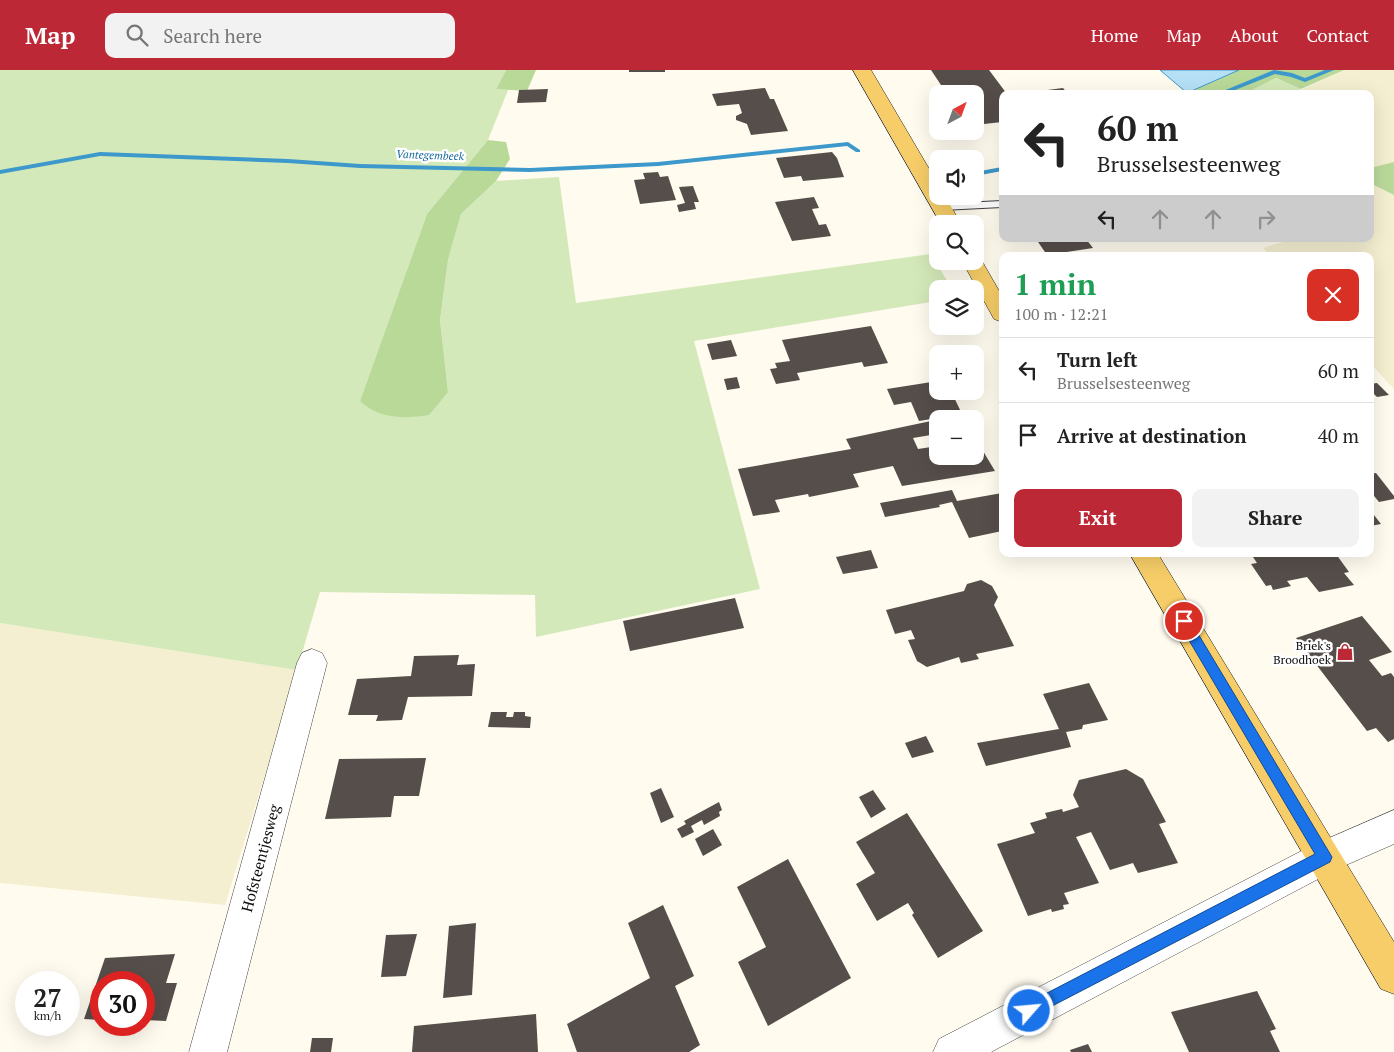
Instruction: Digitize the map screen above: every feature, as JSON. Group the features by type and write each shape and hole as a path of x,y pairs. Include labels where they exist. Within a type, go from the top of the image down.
{"main road":[{"path":"862,70 946,215"},
{"path":"977,270 999,309"},
{"path":"1146,557 1394,976"}],"street":[{"name":"Hofsteentjesweg","path":"208,1052 312,663"},
{"path":"952,1052 1325,857 1394,827"}],"lane":[{"path":"942,207 999,204"}],"shaded area":[{"path":"1344,70 1394,70 1394,162 1374,167 1374,90 1301,90"},
{"path":"1374,185 1394,195 1394,389 1374,367 1374,252 1266,252 1263,248 1283,242 1374,242"},
{"path":"0,623 297,670 225,905 0,883"}],"green space":[{"path":"0,70 506,70 496,89 508,90 488,140 427,214 360,401 448,392 440,320 448,260 461,214 496,181 559,177 576,303 929,254 929,270 941,270 947,280 929,280 929,302 694,341 760,589 536,637 535,595 320,592 297,670 0,623"},
{"path":"506,70 536,70 527,91 496,89"},
{"path":"1239,70 1344,70 1301,89 1276,78 1252,90 1194,90"},
{"path":"1276,78 1301,89 1299,90 1252,90"},
{"path":"488,140 506,142 510,159 496,181 461,214 448,260 440,320 448,392 429,415 401,417 375,411 360,401 427,214"},
{"path":"1394,162 1394,195 1374,185 1374,167"}],"water":[{"path":"1160,70 1239,70 1194,90 1183,90"}],"building":[{"path":"629,70 665,70 665,72 629,72"},
{"path":"931,70 989,70 1004,90 999,90 999,122 984,124 984,85 941,85"},
{"path":"765,88 770,99 774,99 788,131 751,135 747,124 736,120 736,116 742,113 739,104 717,106 712,94"},
{"path":"1063,88 1065,90 1048,90"},
{"path":"548,89 546,102 517,103 519,90"},
{"path":"832,152 837,158 844,177 803,181 801,176 784,178 776,158"},
{"path":"658,172 660,177 668,176 676,200 640,204 634,180 645,179 643,173"},
{"path":"693,186 699,202 694,202 696,209 679,212 677,205 685,203 679,187"},
{"path":"814,197 819,208 812,209 819,225 826,224 831,236 792,241 775,202"},
{"path":"1038,242 1088,242 1093,248 1067,252 1045,252"},
{"path":"871,326 888,363 864,367 862,362 797,373 800,380 776,384 770,369 777,368 775,363 790,361 782,340"},
{"path":"731,340 737,356 712,360 707,344"},
{"path":"737,377 740,388 727,390 724,379"},
{"path":"929,382 929,400 955,400 960,410 929,410 929,419 919,421 911,402 894,405 887,389"},
{"path":"1374,383 1377,383 1389,395 1377,397 1374,394"},
{"path":"929,421 929,435 913,438 918,449 929,447 929,465 984,465 984,453 995,471 902,486 893,466 853,474 859,487 809,497 808,494 775,500 780,512 753,516 738,469 851,449 846,439"},
{"path":"1374,473 1376,473 1394,496 1394,499 1379,502 1374,496"},
{"path":"952,490 957,501 999,494 999,532 969,538 952,502 939,505 940,507 885,517 880,503"},
{"path":"1374,515 1381,524 1374,525"},
{"path":"871,550 878,568 843,574 836,557"},
{"path":"1253,557 1338,557 1349,572 1344,573 1354,585 1319,592 1307,577 1287,581 1291,586 1273,590 1271,585 1266,586 1251,564 1257,563"},
{"path":"981,580 992,586 998,597 994,605 1014,646 976,654 979,659 961,663 959,657 927,667 917,661 908,640 915,639 911,630 895,634 886,610 964,591 967,584"},
{"path":"735,598 744,628 630,651 623,621"},
{"path":"1362,616 1392,652 1369,660 1382,676 1391,673 1394,677 1394,739 1388,742 1376,728 1367,731 1296,638"},
{"path":"459,655 457,665 475,664 472,696 408,697 402,720 376,721 378,715 348,715 357,679 411,676 414,656"},
{"path":"1089,683 1108,720 1083,725 1082,729 1066,732 1071,747 986,766 977,743 1059,729 1043,694"},
{"path":"491,712 507,712 506,717 513,717 514,712 525,712 525,716 531,717 530,728 488,727"},
{"path":"926,736 934,752 912,758 905,743"},
{"path":"426,758 419,796 394,796 391,817 325,819 339,759"},
{"path":"1126,769 1143,779 1166,822 1159,824 1178,863 1138,873 1133,863 1110,870 1091,832 1076,837 1099,883 1064,893 1069,904 1063,905 1064,909 1052,912 1051,909 1028,916 997,844 1035,833 1030,823 1047,818 1045,813 1062,809 1063,812 1079,807 1073,795 1079,780"},
{"path":"661,788 674,817 661,823 650,793"},
{"path":"873,790 886,809 871,818 859,797"},
{"path":"719,802 722,810 719,812 720,816 704,825 702,820 691,826 694,832 682,838 677,829 686,824 684,821"},
{"path":"907,813 983,931 938,958 912,915 914,913 908,903 877,921 856,884 875,873 856,842"},
{"path":"713,829 722,845 703,856 695,839"},
{"path":"788,859 851,978 768,1026 738,962 766,947 737,887"},
{"path":"663,905 694,976 675,986 700,1045 689,1052 577,1052 567,1024 650,978 628,923"},
{"path":"476,923 472,995 443,998 449,926"},
{"path":"417,934 406,976 381,977 386,935"},
{"path":"175,954 166,983 177,983 166,1021 155,1020 155,971 101,971 105,958"},
{"path":"1257,991 1276,1029 1270,1031 1280,1052 1189,1052 1171,1012"},
{"path":"90,1002 90,1019 84,1019"},
{"path":"536,1014 538,1052 412,1052 414,1026"},
{"path":"312,1038 333,1038 331,1052 310,1052"},
{"path":"1088,1044 1092,1052 1071,1052 1070,1050"}],"waterway":[{"name":"Vantegembeek","path":"1229,90 1274,72 1292,75 1305,80 1331,70"},
{"name":"Vantegembeek","path":"0,172 100,154 288,161 360,166 530,170 658,164 848,144 858,151"},
{"name":"Vantegembeek","path":"984,172 999,170"}],"place":[{"name":"Briek's Broodhoek","path":"1345,652"}],"route":[{"path":"1029,1011 1325,857 1184,621"}]}
